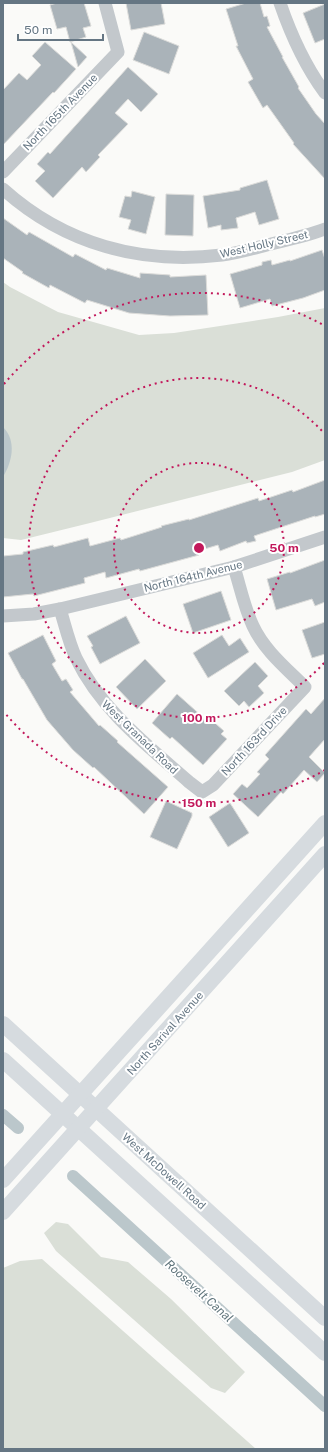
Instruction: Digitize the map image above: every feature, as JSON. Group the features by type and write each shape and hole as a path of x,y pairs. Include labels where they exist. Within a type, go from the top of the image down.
{"main road":[{"name":"North Sarival Avenue","path":"3,1180 325,823"},
{"name":"North Sarival Avenue","path":"3,1212 325,854"},
{"name":"West McDowell Road","path":"3,1024 325,1318"},
{"path":"3,1060 325,1353"}],"street":[{"name":"North 165th Avenue","path":"3,172 118,52 105,3"},
{"path":"280,3 287,23 304,60 315,80 325,93"},
{"name":"West Holly Street","path":"3,189 37,216 70,234 97,244 148,255 188,257 223,255 308,235 325,229"},
{"name":"North 164th Avenue","path":"3,616 34,614 60,609 234,567 325,537"},
{"name":"North 163rd Drive","path":"202,792 213,785 305,686 273,656 261,641 248,614 234,567"},
{"name":"West Granada Road","path":"60,609 75,657 94,690 117,717 202,792"}],"shaded area":[{"path":"3,282 58,312 139,335 174,333 278,317 325,308 325,460 292,472 21,540 3,538"},
{"path":"3,427 10,439 12,452 9,465 3,477"},
{"path":"56,1222 68,1224 101,1257 128,1262 171,1299 245,1372 225,1393 211,1388 56,1251 44,1233"},
{"path":"42,1259 256,1449 3,1449 3,1268 20,1261"}],"building":[{"path":"57,3 84,3 91,26 83,28 86,37 70,42 66,27 57,29 50,5"},
{"path":"126,3 161,3 165,24 131,30"},
{"path":"246,3 260,3 264,17 267,16 270,26 267,27 299,87 298,88 316,114 325,124 325,179 293,144 294,143 267,105 263,108 248,82 253,79 236,46 238,46 226,9"},
{"path":"325,4 325,39 315,43 303,13"},
{"path":"144,32 179,46 169,74 133,60"},
{"path":"45,42 76,69 3,145 3,90 19,73 27,80 41,65 32,56"},
{"path":"71,42 87,57 78,67"},
{"path":"128,67 158,94 141,112 128,99 115,113 128,124 98,155 100,157 86,172 82,167 53,198 35,181 45,171 37,164 48,152 50,154"},
{"path":"267,180 279,219 259,225 255,212 236,218 238,228 221,230 221,225 208,228 203,196 240,190 240,188"},
{"path":"132,191 155,197 146,234 128,229 131,220 119,217 125,196 131,197"},
{"path":"166,194 194,195 193,236 165,235"},
{"path":"3,218 27,235 29,232 73,257 75,254 106,270 107,268 140,278 140,273 170,275 170,277 206,275 208,315 170,316 129,313 87,300 85,303 50,285 49,288 22,273 23,272 3,258"},
{"path":"322,250 325,259 325,290 303,298 272,306 270,299 240,308 230,274 262,265 262,262 271,260 272,265 290,261"},
{"path":"325,480 325,514 254,536 256,541 247,543 246,541 220,551 218,545 198,551 199,555 140,571 139,569 106,578 105,572 84,578 85,583 34,596 33,594 3,597 3,556 23,554 23,552 53,545 54,547 88,538 90,546 120,538 121,540 162,527 161,526 189,520 258,498 259,501 292,490 293,492"},
{"path":"325,560 325,602 315,606 312,599 276,610 267,579 290,573"},
{"path":"221,591 231,620 193,633 183,604"},
{"path":"126,616 140,643 100,664 91,647 93,646 87,636"},
{"path":"325,622 325,654 312,658 302,630"},
{"path":"43,635 56,661 52,664 62,681 66,679 73,690 70,692 99,726 100,725 168,787 144,814 94,767 93,768 73,750 47,720 22,679 8,653"},
{"path":"222,635 229,646 240,638 249,652 208,678 193,653"},
{"path":"145,659 166,681 137,709 116,687"},
{"path":"255,662 268,676 258,686 264,693 249,707 244,701 239,706 224,691"},
{"path":"177,694 205,719 207,716 224,731 221,734 227,739 203,765 172,737 170,739 152,723"},
{"path":"325,698 325,739 309,757 325,773 317,782 304,770 283,794 281,792 258,817 233,794 242,784 247,788 260,774 257,772 269,759 265,755 306,709 311,714"},
{"path":"166,801 192,813 177,849 150,837"},
{"path":"230,803 249,833 228,847 209,817"}],"waterway":[{"name":"Roosevelt Canal","path":"3,1115 18,1128"},
{"name":"Roosevelt Canal","path":"73,1176 325,1406"}]}
